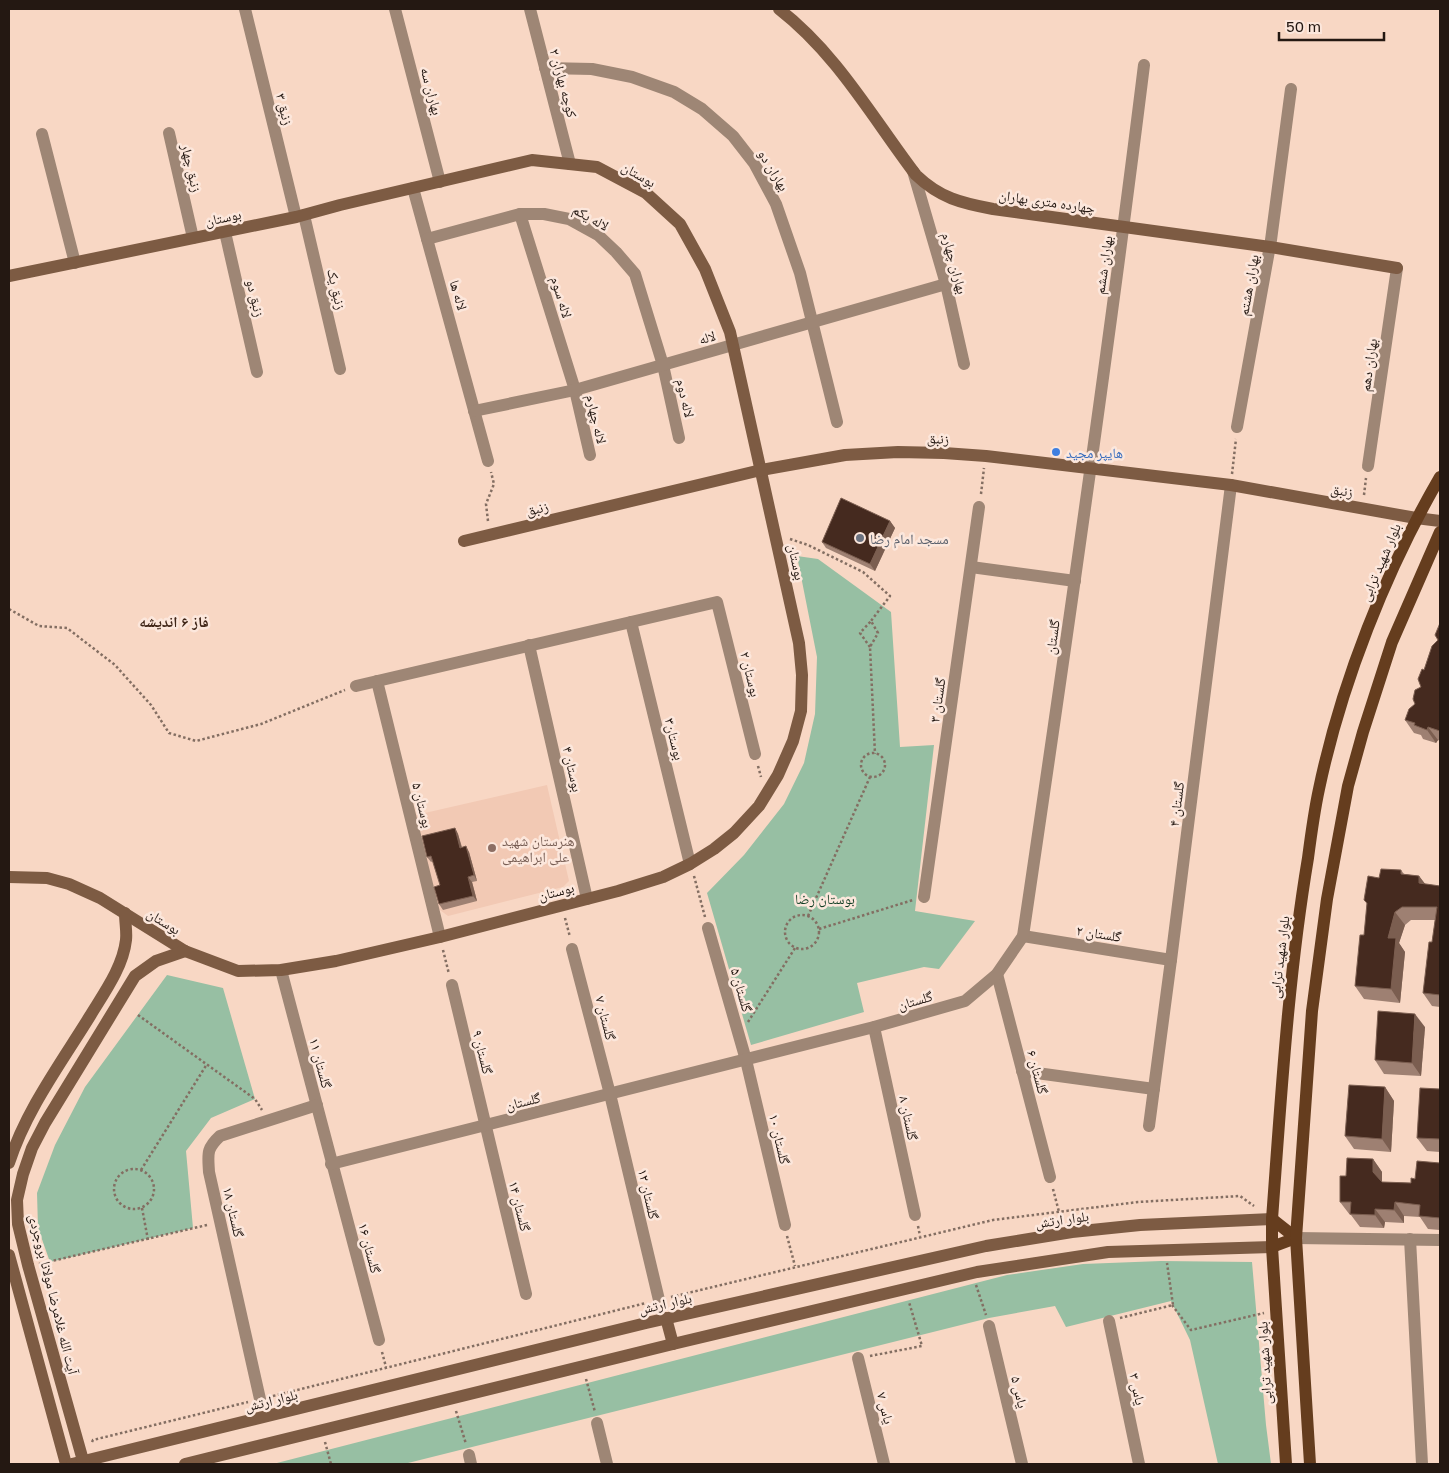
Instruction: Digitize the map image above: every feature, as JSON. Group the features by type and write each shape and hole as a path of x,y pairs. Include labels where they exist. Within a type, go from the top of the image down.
{"main road":[{"name":"بلوار شهید ترابی","path":"1286,1464 1272,1248 1272,1219 1289,996 1318,790 1337,716 1364,640 1416,518 1440,477"},
{"path":"1310,1464 1296,1238 1312,1011 1327,899 1348,786 1363,732 1392,642 1440,532"},
{"path":"1272,1219 1296,1238"},
{"path":"1272,1248 1296,1238"}],"street":[{"name":"زنبق ۳","path":"245,9 300,216"},
{"name":"بهاران سه","path":"395,9 440,182"},
{"name":"کوچه بهاران ۲","path":"530,9 570,164"},
{"name":"چهارده متری بهاران","path":"779,9 797,23 838,67 913,171 926,184 950,199 968,204 1270,247 1397,268"},
{"name":"بهاران ششم","path":"1090,470 1124,227 1144,64"},
{"name":"بهاران دو","path":"545,68 592,69 632,78 674,92 702,109 733,136 754,163 776,204 800,273 837,422"},
{"name":"بهاران هشتم","path":"1237,427 1270,247 1292,90"},
{"name":"زنبق چهار","path":"169,133 193,238"},
{"path":"42,134 74,263"},
{"name":"بوستان","path":"9,276 300,216 532,160 597,167 646,193 680,224 705,269 730,332 799,643 803,692 801,711 793,741 778,775 766,796 751,816 714,849 690,864 663,877 440,937 336,961 281,970 238,971 185,952 100,898 70,884 47,878 9,877"},
{"name":"بهاران چهارم","path":"913,171 946,284 964,364"},
{"name":"لاله ها","path":"413,188 474,411"},
{"name":"لاله یکم","path":"427,239 520,214 544,214 569,219 598,235 635,274 663,365"},
{"name":"لاله سوم","path":"520,214 575,390"},
{"name":"زنبق یک","path":"300,216 340,369"},
{"name":"زنبق دو","path":"225,232 257,372"},
{"name":"بهاران دهم","path":"1368,466 1397,268"},
{"name":"لاله","path":"474,411 575,390 946,284"},
{"name":"لاله دوم","path":"663,365 679,438"},
{"name":"لاله چهارم","path":"575,390 590,455"},
{"path":"474,411 488,461"},
{"name":"زنبق","path":"464,541 761,470 845,456 898,452 944,452 986,456 1090,470 1231,485 1440,521"},
{"name":"گلستان","path":"331,1164 874,1027 965,1001 997,974 1023,936 1090,470"},
{"name":"گلستان ۴","path":"1149,1126 1231,485"},
{"name":"گلستان ۳","path":"924,897 979,507"},
{"path":"971,567 1075,581"},
{"name":"بوستان ۲","path":"631,622 717,602 755,754"},
{"path":"356,686 631,622"},
{"name":"بوستان۳","path":"631,622 690,864"},
{"name":"بوستان ۴","path":"529,646 588,898"},
{"name":"بوستان ۵","path":"377,681 440,937"},
{"path":"9,1163 14,1145 29,1114 104,994 120,964 126,940 125,914"},
{"name":"گلستان ۵","path":"708,928 746,1060"},
{"name":"گلستان ۲","path":"1023,936 1171,960"},
{"name":"گلستان ۷","path":"572,948 610,1094"},
{"name":"آیت الله غلامرضا مولانا بروجردی","path":"80,1463 28,1266 18,1224 17,1200 32,1148 135,976 156,961 185,952"},
{"name":"گلستان ۱۱","path":"281,970 331,1164"},
{"name":"گلستان ۶","path":"997,974 1050,1177"},
{"name":"گلستان ۹","path":"452,986 485,1126"},
{"path":"104,994 111,991 116,993 119,1002"},
{"name":"گلستان ۸","path":"874,1027 915,1215"},
{"name":"گلستان ۱۰","path":"746,1060 785,1225"},
{"path":"1022,1070 1154,1089"},
{"name":"گلستان ۱۲","path":"610,1094 659,1300"},
{"name":"گلستان ۱۸","path":"260,1399 209,1172 208,1152 211,1144 220,1136 317,1105"},
{"name":"گلستان ۱۴","path":"485,1126 526,1294"},
{"name":"گلستان ۱۶","path":"331,1164 379,1340"},
{"name":"بلوار ارتش","path":"80,1463 666,1318 986,1246 1072,1232 1140,1225 1272,1219"},
{"path":"1296,1238 1440,1240"},
{"path":"1410,1239 1422,1464"},
{"path":"186,1464 673,1344 972,1274 1108,1252 1272,1248"},
{"path":"9,1255 66,1464"},
{"path":"666,1318 673,1344"},
{"name":"یاس ۳","path":"1109,1321 1138,1464"},
{"name":"یاس ۵","path":"989,1326 1022,1464"},
{"name":"یاس ۷","path":"858,1358 884,1464"},
{"path":"597,1423 608,1464"}],"path":[{"path":"1231,485 1237,427"},
{"path":"979,507 986,456"},
{"path":"488,461 494,484 486,504 489,535"},
{"path":"1362,509 1368,466"},
{"path":"775,534 808,545 863,572 890,596 860,633 870,647"},
{"path":"9,608 40,626 67,628 115,665 151,705 169,733 196,741 261,724 356,686"},
{"path":"870,621 878,633 870,647 875,754"},
{"path":"755,754 766,796"},
{"path":"875,754 882,757 884,768 881,774 870,777 864,772 861,765 864,758 875,754"},
{"path":"808,916 870,777"},
{"path":"690,864 708,928"},
{"path":"819,929 924,897"},
{"path":"561,905 572,948"},
{"path":"796,916 808,916 813,919 819,929 818,939 811,947 795,948 788,941 786,935 788,924 796,916"},
{"path":"440,937 452,986"},
{"path":"740,1036 795,948"},
{"path":"138,1015 255,1099 268,1120"},
{"path":"141,1170 207,1064"},
{"path":"128,1169 141,1170 152,1179 154,1185 152,1199 142,1208 127,1209 116,1200 113,1188 118,1176 122,1172 128,1169"},
{"path":"1050,1177 1059,1212"},
{"path":"142,1208 148,1240"},
{"path":"28,1266 220,1222"},
{"path":"785,1225 795,1266"},
{"path":"1165,1250 1172,1305 1191,1330 1276,1310"},
{"path":"972,1274 989,1326"},
{"path":"858,1358 922,1346 905,1290"},
{"path":"1109,1321 1172,1305"},
{"path":"583,1366 597,1423"},
{"path":"453,1398 470,1460"},
{"path":"322,1431 331,1464"}],"shaded area":[{"name":"هنرستان شهید علی ابراهیمی","path":"547,785 569,881 563,887 448,916 436,907 416,815"}],"green space":[{"name":"بوستان رضا","path":"797,556 818,559 891,612 900,747 934,745 915,911 975,921 939,969 924,967 857,983 864,1012 751,1045 707,893 744,855 784,804 804,763 815,714 817,657"},
{"path":"167,975 223,988 255,1099 211,1118 186,1151 193,1228 50,1262 38,1228 37,1193 55,1145 85,1087"},
{"path":"1161,1261 1252,1262 1271,1464 1218,1464 1190,1340 1171,1301 1066,1327 1055,1306 989,1318 404,1464 273,1464 1007,1275 1083,1264"}],"building":[{"name":"مسجد امام رضا","path":"841,498 890,521 870,564 822,542"},
{"path":"1440,623 1440,731 1428,727 1427,730 1405,720 1409,709 1415,704 1413,699 1415,690 1421,687 1418,679 1422,669 1424,670 1432,646 1438,640 1435,635"},
{"path":"455,828 460,848 466,846 474,875 468,877 473,896 439,904 434,887 440,885 431,856 427,857 422,836"},
{"path":"1381,869 1401,870 1401,874 1419,876 1419,883 1440,886 1440,995 1423,993 1429,942 1432,942 1437,907 1402,907 1395,912 1388,938 1396,938 1391,989 1355,986 1360,935 1364,935 1367,903 1364,900 1368,876 1379,878"},
{"path":"1378,1011 1415,1014 1412,1063 1375,1060"},
{"path":"1349,1085 1385,1087 1382,1139 1345,1136"},
{"path":"1420,1088 1440,1089 1440,1139 1417,1138"},
{"path":"1347,1158 1373,1159 1373,1172 1382,1182 1411,1183 1411,1178 1415,1179 1417,1161 1440,1163 1440,1218 1419,1216 1420,1205 1395,1202 1394,1210 1375,1209 1375,1215 1350,1214 1351,1202 1340,1202 1340,1176 1346,1176"}],"place":[{"name":"هایپر مجید","path":"1056,452"},
{"name":"مسجد امام رضا","path":"860,538"},
{"name":"هنرستان شهید علی ابراهیمی","path":"492,848"}],"district":[{"name":"فاز ۶ اندیشه","path":"174,621"}]}
